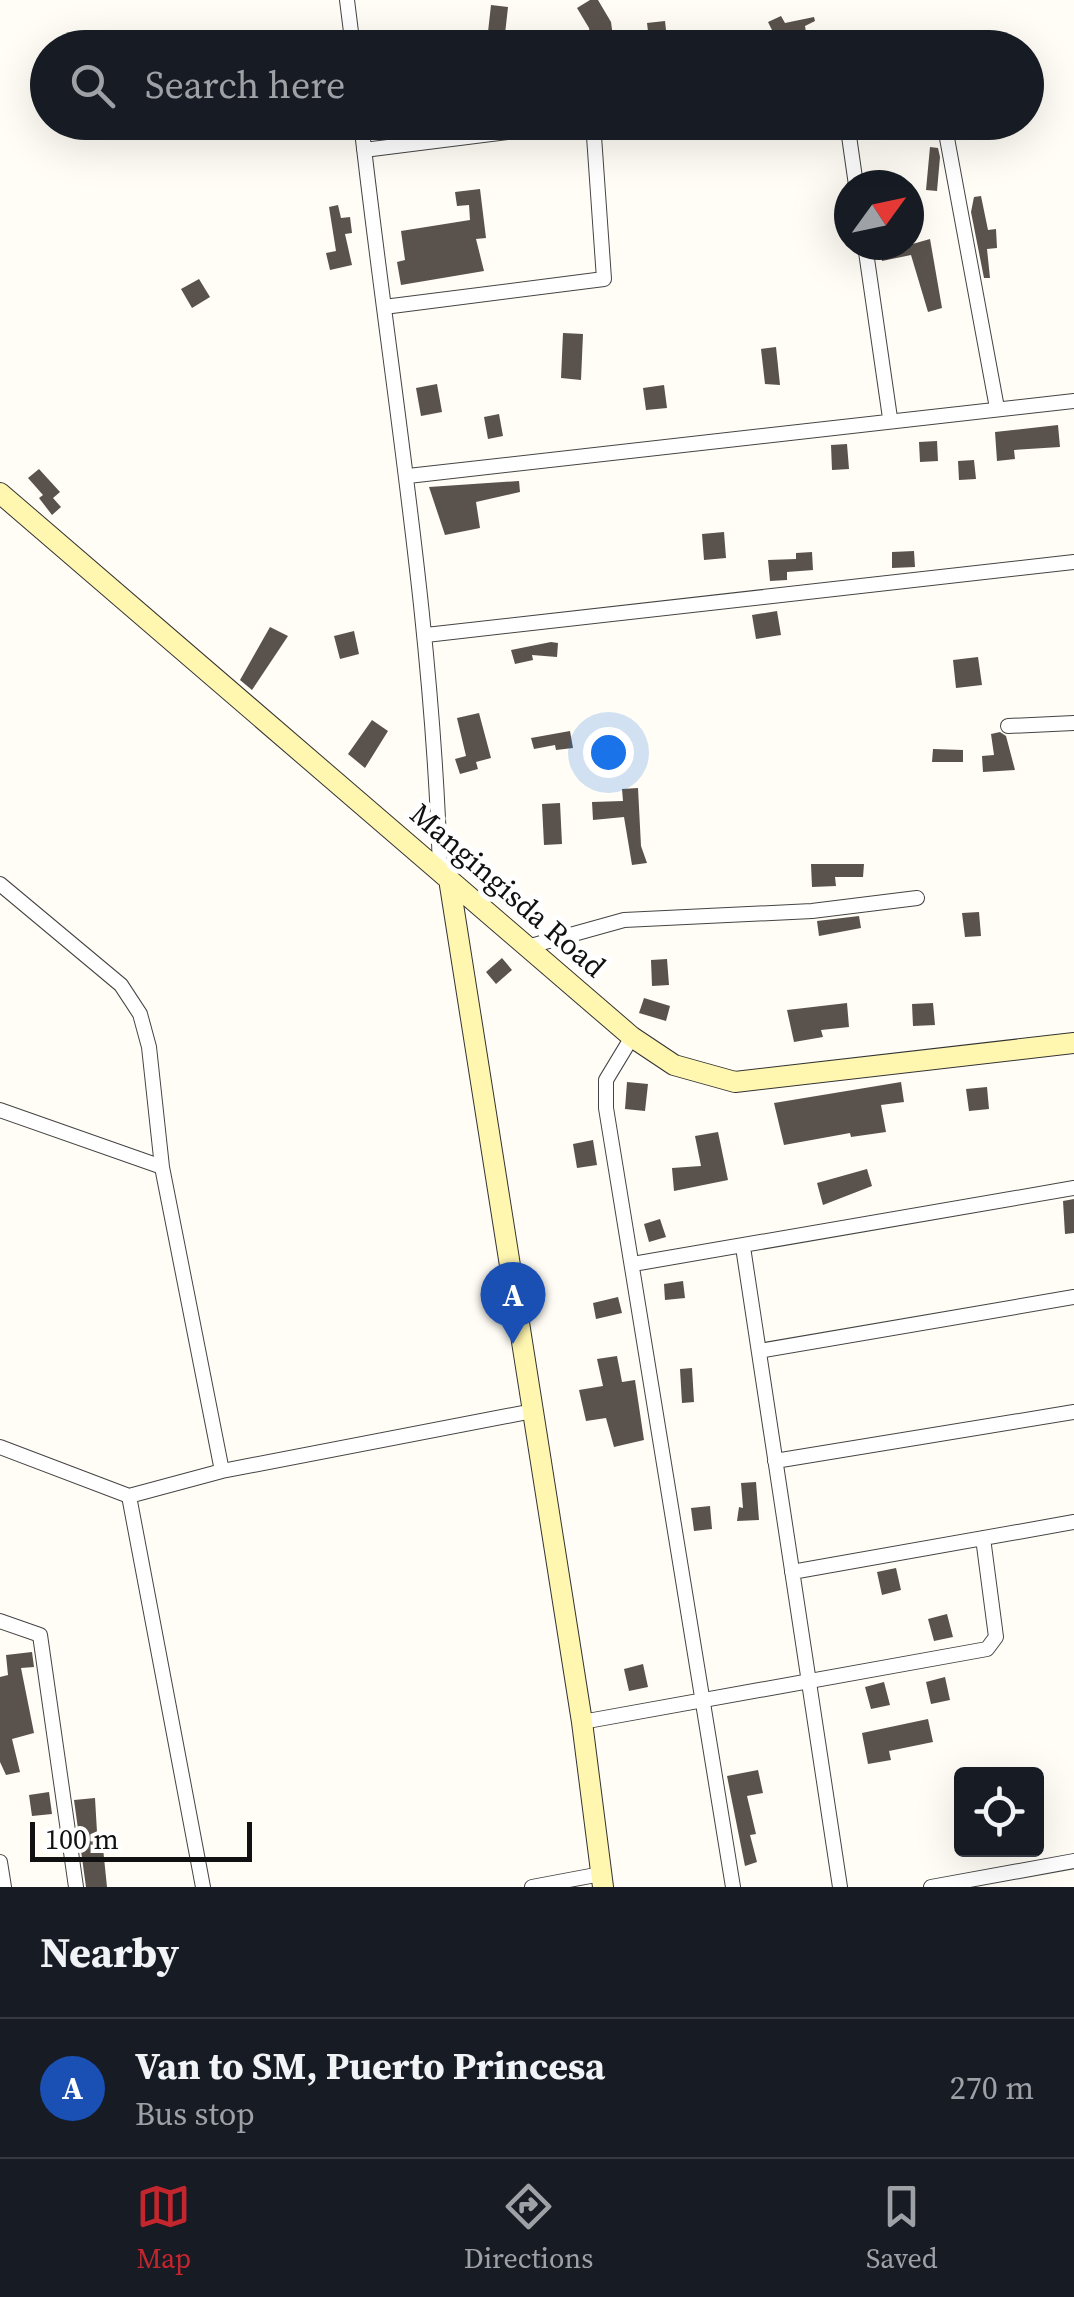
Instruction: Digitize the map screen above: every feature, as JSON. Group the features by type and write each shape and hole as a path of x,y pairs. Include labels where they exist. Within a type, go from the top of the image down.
{"street":[{"path":"347,0 350,30"},
{"path":"363,140 426,635 444,875 582,1722 602,1880 532,1887"},
{"path":"364,150 445,140"},
{"path":"384,307 604,279 592,140"},
{"path":"850,140 854,170"},
{"path":"947,140 997,408"},
{"path":"867,260 890,418"},
{"path":"408,476 890,418 1074,401"},
{"name":"Mangingisda Road","path":"0,493 632,1037 674,1065 734,1082 1074,1044"},
{"path":"426,635 1074,562"},
{"path":"1008,726 1074,723"},
{"path":"0,884 133,1000 149,1047 162,1168 222,1470"},
{"path":"528,947 624,920 812,911 916,898"},
{"path":"632,1037 611,1069 605,1088 733,1887"},
{"path":"0,1110 162,1168"},
{"path":"633,1264 1074,1188"},
{"path":"743,1247 840,1887"},
{"path":"759,1351 1074,1297"},
{"path":"0,1447 130,1496 222,1470 533,1411"},
{"path":"775,1461 1074,1412"},
{"path":"130,1496 202,1887"},
{"path":"792,1572 1074,1522"},
{"path":"582,1722 991,1646 996,1637 983,1538"},
{"path":"0,1621 40,1636 76,1887"},
{"path":"931,1887 1074,1861"},
{"path":"0,1862 4,1887"}],"building":[{"path":"598,0 612,30 589,30 577,8"},
{"path":"491,5 508,7 505,30 488,30"},
{"path":"781,16 785,23 814,17 815,21 805,26 806,30 772,30 768,22"},
{"path":"665,21 666,30 648,30 647,23"},
{"path":"930,147 938,148 940,157 937,191 926,190"},
{"path":"480,189 486,238 476,239 484,271 401,285 397,262 405,260 401,231 470,220 469,205 457,206 455,192"},
{"path":"981,196 988,230 996,229 997,248 987,249 990,278 984,278 971,212 974,197"},
{"path":"338,205 341,218 350,217 352,233 345,234 352,265 330,270 326,253 336,251 329,207"},
{"path":"930,239 942,308 928,312 912,260 924,260 924,241"},
{"path":"199,279 210,297 192,308 181,289"},
{"path":"563,333 583,334 581,380 561,378"},
{"path":"776,347 780,385 765,384 761,349"},
{"path":"437,384 442,412 421,416 416,388"},
{"path":"664,385 667,408 646,410 643,388"},
{"path":"499,414 503,436 488,439 484,417"},
{"path":"1058,425 1060,447 1014,450 1015,459 997,461 995,432"},
{"path":"937,441 938,461 920,462 919,442"},
{"path":"847,444 849,469 832,470 831,445"},
{"path":"974,460 976,479 959,480 958,461"},
{"path":"39,469 60,492 53,498 61,507 52,515 39,498 43,495 28,478"},
{"path":"519,481 520,492 476,502 480,528 445,535 429,487"},
{"path":"724,532 726,558 704,560 702,534"},
{"path":"914,551 915,567 892,568 892,552"},
{"path":"812,552 813,570 787,572 787,580 770,581 768,560 796,559 796,553"},
{"path":"777,611 781,635 756,639 752,615"},
{"path":"270,627 288,636 252,690 240,680"},
{"path":"354,631 359,654 340,659 334,636"},
{"path":"558,643 557,657 532,655 533,660 515,664 511,650"},
{"path":"978,657 982,685 956,688 953,660"},
{"path":"479,713 491,758 476,762 478,769 460,774 455,759 466,756 457,718"},
{"path":"372,720 388,731 365,768 348,754"},
{"path":"570,731 573,748 556,750 555,745 534,749 531,738"},
{"path":"1000,732 1006,736 1015,770 983,772 982,756 994,755 991,734"},
{"path":"933,749 963,750 963,762 932,762"},
{"path":"638,788 641,846 647,863 632,865 624,817 593,820 592,802 623,801 622,789"},
{"path":"560,803 562,844 544,845 542,804"},
{"path":"811,864 864,864 863,877 835,877 836,886 812,887"},
{"path":"979,912 981,936 965,937 962,913"},
{"path":"859,916 861,928 819,936 817,921"},
{"path":"502,958 512,970 496,984 486,972"},
{"path":"667,959 669,985 652,986 651,960"},
{"path":"644,998 670,1006 666,1021 639,1013"},
{"path":"847,1003 849,1027 821,1030 823,1037 794,1042 787,1010"},
{"path":"933,1003 935,1025 913,1026 912,1004"},
{"path":"627,1082 648,1084 645,1111 625,1109"},
{"path":"901,1082 904,1102 881,1105 886,1132 851,1137 850,1133 784,1145 774,1103"},
{"path":"987,1087 989,1109 969,1111 966,1089"},
{"path":"718,1132 728,1180 674,1191 672,1168 701,1166 695,1136"},
{"path":"593,1140 597,1165 577,1168 573,1144"},
{"path":"867,1169 872,1186 823,1205 817,1183"},
{"path":"1074,1199 1074,1233 1065,1234 1063,1201"},
{"path":"660,1219 666,1237 649,1242 644,1224"},
{"path":"683,1281 685,1298 665,1300 664,1284"},
{"path":"618,1297 622,1313 596,1319 593,1303"},
{"path":"617,1356 622,1382 635,1380 644,1440 614,1447 606,1418 586,1421 579,1390 603,1386 597,1359"},
{"path":"692,1368 694,1402 682,1403 680,1369"},
{"path":"756,1482 759,1520 737,1521 739,1507 743,1508 741,1483"},
{"path":"710,1506 712,1529 694,1531 691,1508"},
{"path":"896,1568 901,1590 882,1595 877,1572"},
{"path":"947,1614 953,1637 934,1641 928,1619"},
{"path":"32,1652 34,1667 21,1668 34,1733 12,1739 20,1772 6,1775 0,1762 0,1677 8,1675 6,1655"},
{"path":"643,1664 648,1687 629,1691 624,1669"},
{"path":"945,1677 950,1700 931,1704 926,1682"},
{"path":"884,1682 890,1705 871,1709 865,1687"},
{"path":"928,1719 933,1742 889,1751 891,1760 868,1764 862,1733"},
{"path":"758,1770 763,1793 747,1796 756,1834 750,1835 757,1862 745,1866 727,1776"},
{"path":"49,1792 52,1814 32,1816 29,1795"},
{"path":"95,1798 98,1849 103,1848 107,1887 86,1887 74,1800"}],"place":[{"name":"Van to SM, Puerto Princesa","path":"513,1344"}]}
